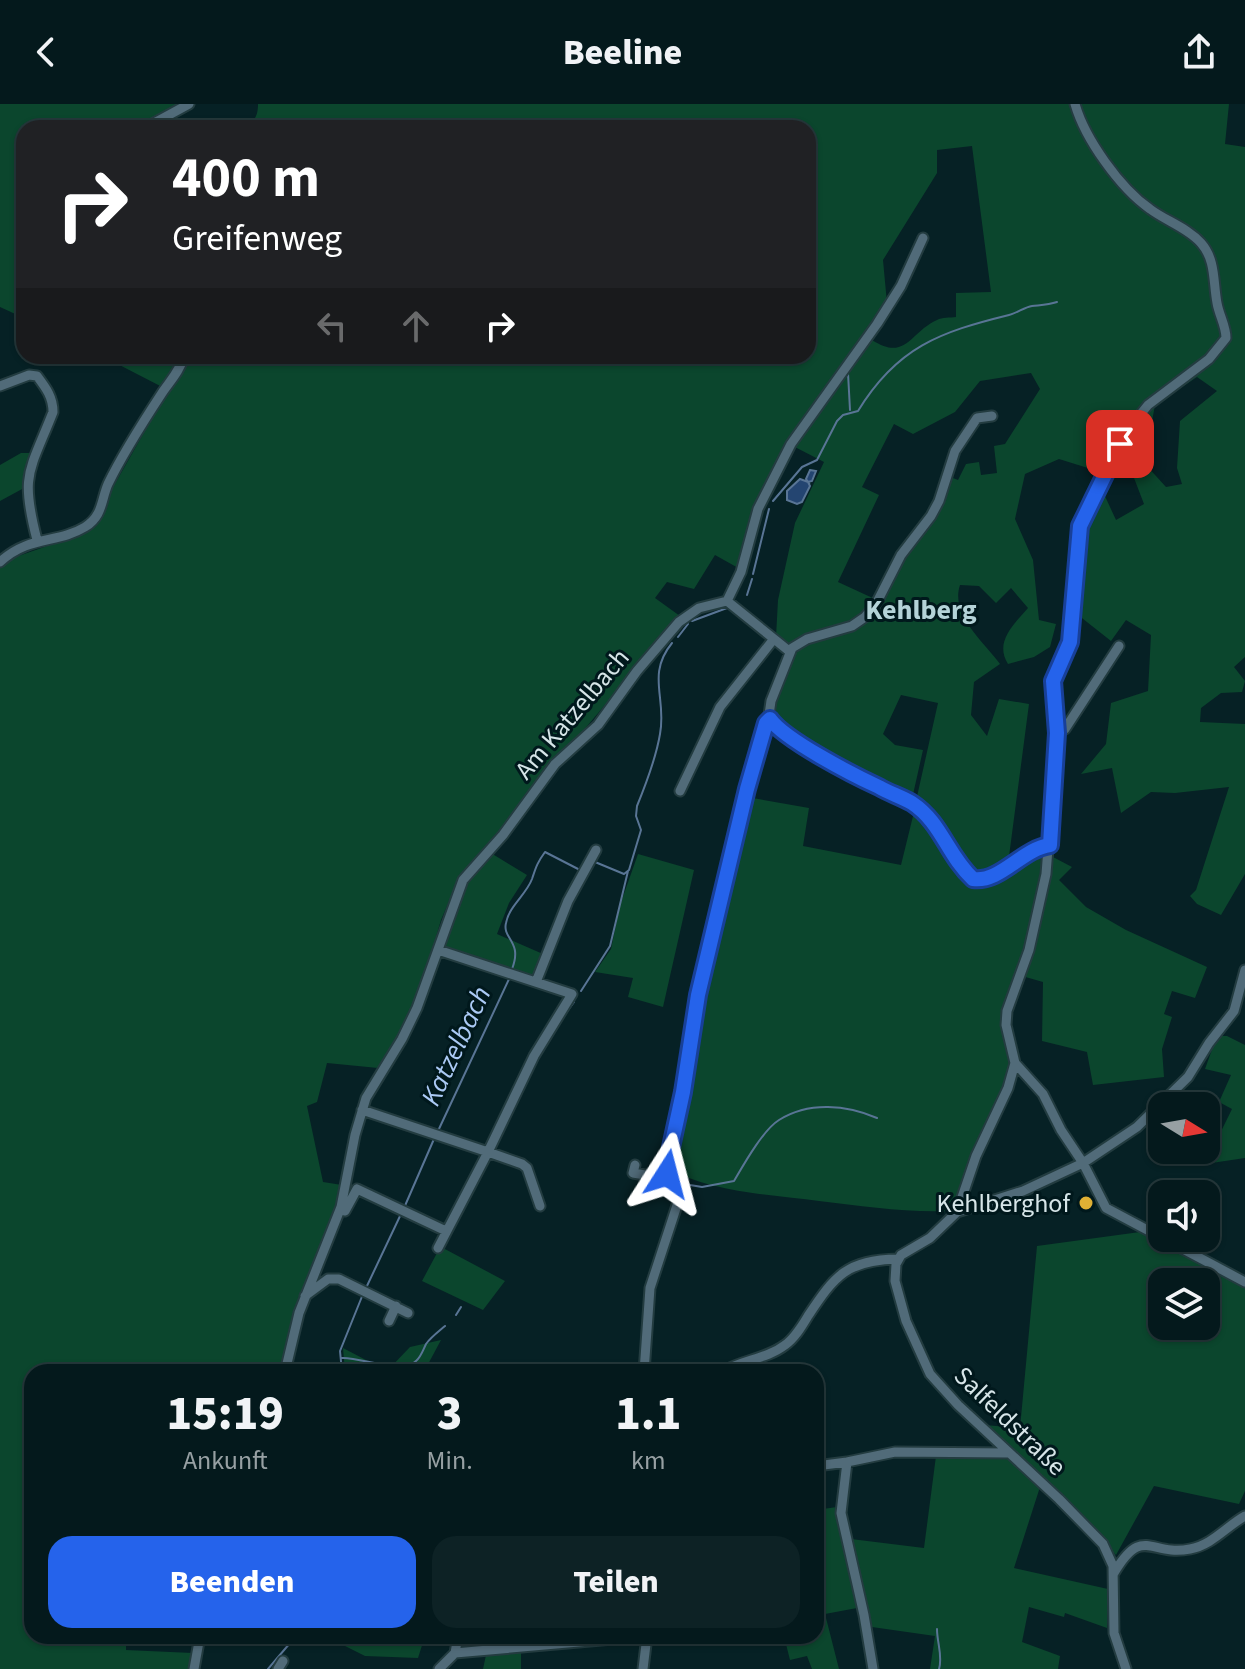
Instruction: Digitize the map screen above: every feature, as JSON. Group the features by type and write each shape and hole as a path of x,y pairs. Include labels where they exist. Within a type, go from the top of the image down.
{"street":[{"path":"160,120 189,104"},
{"path":"1075,104 1084,127 1121,183 1147,208 1203,245 1212,264 1216,300 1227,335 1218,351 1148,405 1135,421 1106,470 1080,526 1070,642 1053,681 1057,733 1046,874 1029,950 1007,1011 1007,1033 1015,1063 1043,1094 1061,1130 1083,1163 1098,1198 1113,1213 1245,1282"},
{"path":"789,651 727,601 741,572 758,509 791,444 877,324 901,286 923,238"},
{"path":"0,562 12,552 37,540 85,527 99,514 108,485 181,364"},
{"path":"0,386 29,375 37,376 53,403 52,417 28,472 27,499 37,540"},
{"path":"645,1364 650,1288 681,1193 666,1170 683,1092 698,995 754,764 770,719 771,701 789,651 807,639 852,626 865,617 876,604 901,555 935,508 955,451 977,418 992,416"},
{"name":"Am Katzelbach","path":"287,1364 305,1296 337,1220 366,1098 408,1027 463,880 511,825 555,764 598,725 679,622 699,608 727,601"},
{"path":"680,791 725,699 773,640"},
{"path":"1057,733 1065,729 1119,646"},
{"path":"770,719 778,730 807,748 913,804 934,821 961,868 973,879 989,878 1036,847 1050,845"},
{"path":"536,982 572,892 596,850"},
{"path":"438,950 572,994 534,1056 438,1248"},
{"path":"742,1364 782,1348 796,1335 831,1284 852,1265 875,1259 898,1259 930,1238 957,1212 1023,1191 1083,1163 1137,1127 1188,1077 1234,1011 1245,970"},
{"path":"957,1212 976,1156 1008,1088 1015,1063"},
{"path":"362,1110 510,1159 527,1168 540,1206"},
{"path":"635,1165 633,1173 663,1178 667,1174"},
{"name":"Am Katzelbach","path":"337,1220 357,1189 446,1231"},
{"name":"Salfeldstraße","path":"898,1259 895,1273 897,1293 924,1365 958,1405 1103,1544 1114,1573 1114,1633 1126,1669"},
{"path":"305,1296 328,1279 335,1278 408,1313"},
{"path":"389,1321 396,1306"},
{"path":"824,1465 906,1451 1009,1453"},
{"path":"847,1462 841,1513 873,1669"},
{"path":"1114,1573 1125,1555 1138,1545 1191,1549 1205,1544 1245,1516"},
{"path":"194,1669 199,1644"},
{"path":"439,1669 455,1653 457,1644"},
{"path":"455,1653 557,1644"},
{"path":"643,1669 646,1644"}],"green space":[{"path":"0,104 183,104 155,120 16,120 16,314 0,307"},
{"path":"258,104 1229,104 1225,144 1245,147 1245,657 1234,667 1245,681 1242,692 1221,693 1201,708 1200,722 1245,724 1245,874 1221,915 1197,904 1190,896 1196,890 1229,787 1175,793 1151,792 1121,813 1112,768 1081,774 1106,744 1111,703 1148,691 1151,635 1126,620 1111,641 1073,611 1080,509 1096,479 1091,469 1059,459 1025,474 1015,519 1033,560 1039,620 1056,624 1050,647 1034,657 1008,664 1004,656 1004,641 1028,608 1011,588 996,603 979,586 960,585 958,596 964,617 1000,664 974,682 971,715 987,736 999,699 1029,704 1008,864 987,876 978,877 965,867 947,833 916,801 938,703 901,695 883,734 895,745 923,750 912,799 829,756 778,725 771,711 793,651 871,615 885,598 900,563 934,518 948,476 958,480 966,464 979,462 981,475 997,473 994,446 1005,444 1040,389 1031,373 980,381 955,412 913,434 894,424 862,487 879,495 838,582 877,600 851,623 788,647 776,637 778,600 795,523 824,462 791,445 758,509 740,569 715,555 694,589 667,582 655,598 680,616 459,878 402,1033 378,1068 327,1063 317,1102 307,1106 323,1182 342,1185 335,1215 285,1364 24,1364 24,1644 126,1644 126,1650 193,1653 190,1669 0,1669 0,557 7,560 96,526 112,489 168,390 118,364 816,364 816,120 255,119","holes":["972,146 991,292 956,293 956,317 937,320 900,347 883,346 872,340 888,314 883,260 937,173 937,150","1197,377 1217,391 1180,421 1177,468 1182,484 1166,487 1146,465 1134,478 1144,504 1116,520 1104,494 1111,478 1148,443 1155,405"]},
{"path":"21,453 31,453 24,488 0,501 0,465"},
{"path":"747,797 809,808 803,846 901,865 915,808 933,826 955,866 971,881 981,883 998,878 1041,851 1044,854 1042,879 1027,947 1003,1014 1004,1038 1010,1062 1008,1081 950,1211 884,1209 741,1191 702,1182 668,1168 692,1038"},
{"path":"486,850 527,875 509,903 497,934 543,954 536,974 528,975 442,946 461,890"},
{"path":"638,854 694,870 663,1007 628,997 633,978 595,972 611,949 620,905"},
{"path":"1053,857 1072,867 1059,880 1086,907 1126,930 1207,967 1195,998 1172,991 1164,1014 1172,1017 1162,1049 1164,1077 1093,1085 1087,1052 1042,1041 1043,982 1022,976"},
{"path":"1222,1036 1227,1036 1245,1045 1245,1158 1220,1162 1220,1133 1232,1109 1220,1100 1231,1075 1205,1069 1214,1044"},
{"path":"1140,1232 1148,1236 1148,1252 1179,1252 1210,1268 1148,1268 1148,1340 1220,1340 1220,1273 1245,1286 1245,1491 1239,1504 1154,1486 1116,1555 984,1425 1020,1428 1037,1246"},
{"path":"443,1248 505,1281 483,1310 422,1281"},
{"path":"441,1340 428,1364 394,1364 410,1347"},
{"path":"343,1348 374,1364 344,1364"},
{"path":"936,1456 1008,1459 1040,1487 1014,1568 1108,1589 1107,1628 1065,1613 1064,1617 1029,1607 1022,1642 1060,1656 1058,1669 930,1669 935,1636 872,1627 851,1539 924,1548"},
{"path":"837,1507 857,1608 825,1614 839,1669 812,1669 807,1656 790,1660 786,1644 824,1644 824,1509"},
{"path":"341,1644 422,1644 418,1658 365,1656"},
{"path":"521,1651 521,1669 483,1669 486,1655"}],"water":[{"path":"810,470 816,471 812,481 806,479"},
{"path":"800,479 810,486 802,502 797,504 787,500 787,491"}],"waterway":[{"name":"Katzelbach","path":"773,501 802,467 817,460 837,421 843,415 858,411 888,371 922,345 962,328 1029,307 1057,302"},
{"path":"848,373 850,410"},
{"name":"Katzelbach","path":"753,574 769,509"},
{"name":"Katzelbach","path":"747,595 752,579"},
{"name":"Katzelbach","path":"692,621 727,608"},
{"name":"Katzelbach","path":"678,637 688,624"},
{"name":"Katzelbach","path":"595,862 624,874 629,870 641,830 636,816 637,806 660,734 660,666 672,643"},
{"name":"Katzelbach","path":"512,969 515,952 506,923 542,856 545,852 580,870"},
{"name":"Katzelbach","path":"581,991 610,946 628,871"},
{"name":"Katzelbach","path":"438,1131 510,977"},
{"name":"Katzelbach","path":"563,1017 574,1002"},
{"path":"690,1185 702,1187 734,1181 767,1131 791,1114 828,1107 853,1110 877,1118"},
{"name":"Katzelbach","path":"404,1208 434,1139"},
{"name":"Katzelbach","path":"366,1288 401,1214"},
{"name":"Katzelbach","path":"341,1364 340,1351 363,1294"},
{"path":"456,1315 461,1307"},
{"path":"410,1364 418,1359 428,1341 445,1326"},
{"path":"341,1358 380,1364"},
{"path":"937,1629 939,1669"},
{"name":"Katzelbach","path":"268,1669 289,1644"}],"place":[{"name":"Kehlberghof","path":"1086,1203"}],"district":[{"name":"Kehlberg","path":"921,610"}],"route":[{"path":"667,1174 698,995 747,789 766,723 770,719 778,730 807,748 913,804 934,821 961,868 973,879 989,878 1036,847 1050,845 1057,733 1053,681 1070,642 1080,526 1120,444"}]}
